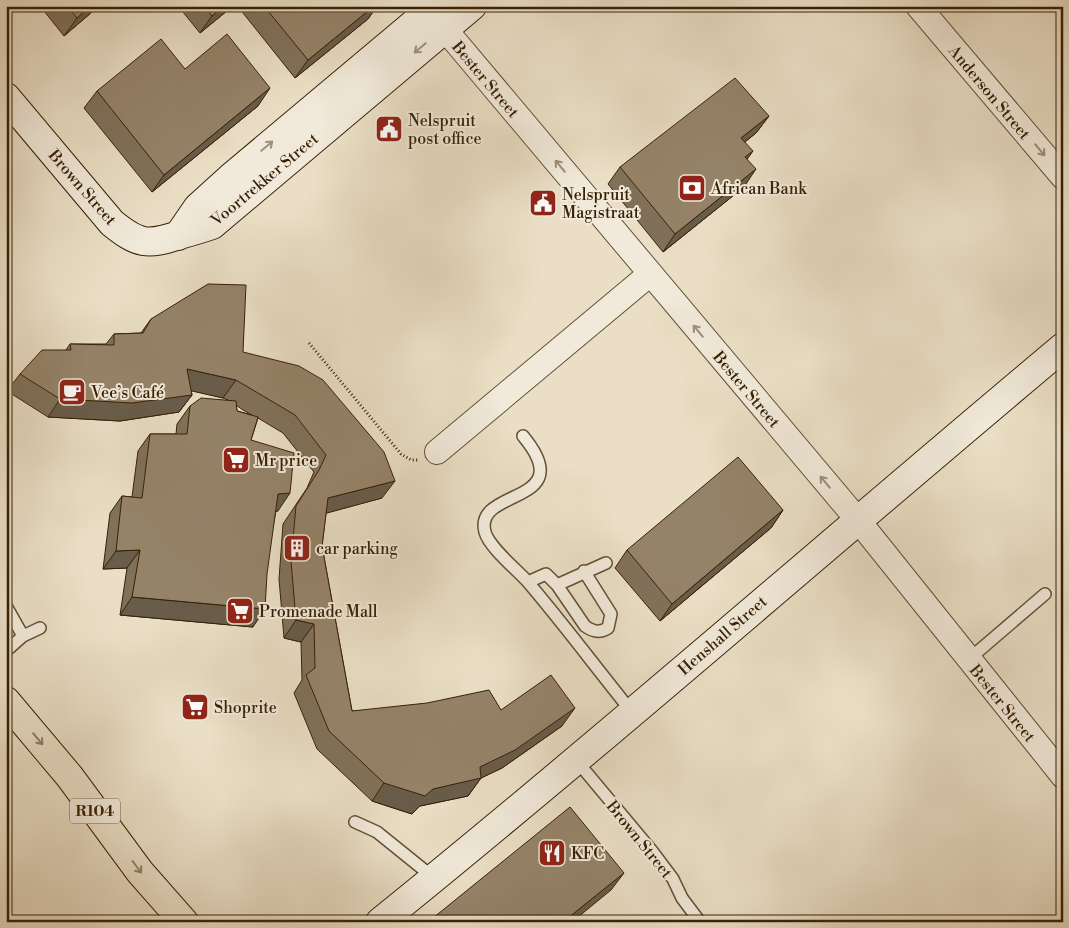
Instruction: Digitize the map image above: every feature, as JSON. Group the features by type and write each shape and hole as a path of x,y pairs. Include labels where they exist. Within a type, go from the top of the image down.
{"main road":[{"name":"R104","path":"6,702 70,777 140,872 184,922"}],"street":[{"name":"Voortrekker Street","path":"178,236 212,225 433,13 472,6"},
{"name":"Anderson Street","path":"918,6 1063,177"},
{"name":"Bester Street","path":"433,13 857,520 1063,776"},
{"name":"Brown Street","path":"6,97 112,222 126,234 140,242 150,243 178,236"},
{"path":"437,452 650,274"},
{"name":"Henshall Street","path":"380,922 576,760 1063,347"}],"lane":[{"path":"523,436 535,451 539,467 539,480 533,487 498,504 490,511 484,530 494,545 528,582 632,712"},
{"path":"558,585 606,563"},
{"path":"528,582 546,574 558,585 585,626 592,631 604,630 608,628 612,614 584,572"},
{"path":"968,660 1045,594"},
{"path":"6,606 23,636"},
{"path":"6,651 23,636 40,628"},
{"name":"Brown Street","path":"576,760 652,851 673,879 682,898 700,922"},
{"path":"355,822 376,832 434,878"}],"path":[{"path":"309,343 401,454 411,460 418,460 437,452"}],"building":[{"path":"67,6 90,6 77,18"},
{"path":"204,6 224,6 212,16"},
{"path":"264,6 374,6 308,60"},
{"path":"227,34 270,88 164,175 97,91 161,39 185,69"},
{"path":"735,78 769,116 741,138 753,151 745,157 756,169 675,234 620,167"},
{"name":"car parking","path":"208,284 246,285 243,352 299,366 323,380 384,452 395,481 328,498 322,546 352,711 427,703 489,690 501,710 551,675 575,708 515,750 480,767 481,778 433,789 425,796 384,783 329,731 306,675 315,668 314,624 296,620 291,561 296,506 319,470 326,455 295,415 236,380 187,369 192,395 132,403 60,399 20,374 42,350 71,350 70,344 114,345 114,334 143,333 151,319"},
{"path":"201,398 236,401 237,411 258,417 251,440 294,453 290,493 278,494 267,574 265,609 132,597 140,550 116,551 122,496 142,498 150,434 187,434 190,406"},
{"path":"738,457 783,510 672,604 627,550"},
{"path":"570,807 624,873 563,922 428,922"}],"place":[{"name":"Nelspruit post office","path":"389,129"},
{"name":"African Bank","path":"692,188"},
{"name":"Nelspruit Magistraat","path":"543,203"},
{"name":"Vee’s Café","path":"72,392"},
{"name":"Mr price","path":"236,460"},
{"name":"car parking","path":"297,548"},
{"name":"Promenade Mall","path":"240,611"},
{"name":"Shoprite","path":"195,707"},
{"name":"KFC","path":"552,853"}]}
